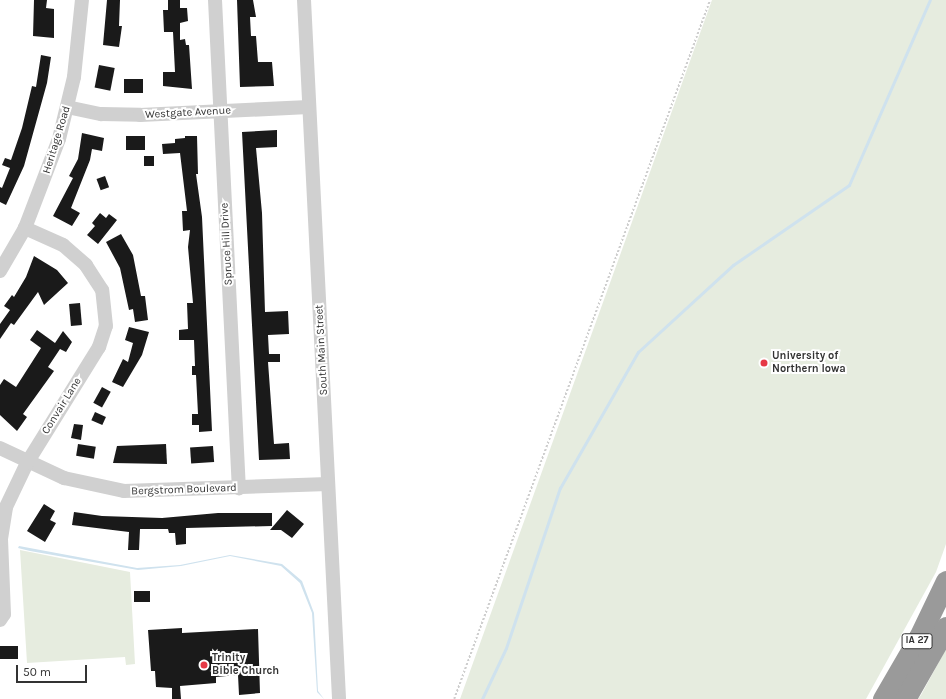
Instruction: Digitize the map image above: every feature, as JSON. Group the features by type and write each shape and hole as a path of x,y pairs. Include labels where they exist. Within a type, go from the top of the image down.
{"highway":[{"name":"IA 27","path":"882,699 919,637 946,580"},
{"name":"IA 27","path":"905,699 946,627"}],"street":[{"name":"Heritage Road","path":"0,271 25,228 55,151 67,107 79,46 82,0"},
{"name":"Spruce Hill Drive","path":"215,0 239,488"},
{"name":"South Main Street","path":"304,0 339,699"},
{"name":"Westgate Avenue","path":"67,107 117,115 310,107"},
{"name":"Convair Lane","path":"0,620 4,614 1,553 3,523 11,495 28,463 99,347 106,315 102,290 86,265 63,245 25,228"},
{"name":"Bergstrom Boulevard","path":"0,448 28,463 64,478 124,492 328,484"}],"path":[{"path":"454,699 710,0"}],"shaded area":[{"name":"University of Northern Iowa","path":"712,0 946,0 946,544 936,572 866,699 460,699"},
{"path":"20,550 130,572 135,664 126,665 125,657 27,663"},
{"path":"946,649 946,699 918,699 921,695"}],"water":[{"path":"19,546 137,568 180,565 230,555 282,564 302,581 314,613 318,691 324,699 317,692 312,613 300,583 281,566 230,556 181,566 138,570 30,551 18,548"}],"building":[{"path":"34,0 47,0 46,8 54,9 54,38 33,36"},
{"path":"107,0 120,0 119,26 122,26 119,47 103,45"},
{"path":"168,0 180,0 180,8 187,8 188,21 180,23 180,40 185,39 186,45 189,45 192,89 163,86 163,72 175,72 173,32 164,32 163,10 168,10"},
{"path":"237,0 253,0 256,17 250,17 251,36 256,36 258,62 272,62 274,86 240,87"},
{"path":"41,55 51,57 47,83 24,166 6,205 0,202 0,187 2,188 10,168 2,165 5,158 11,160 22,128 32,86 36,87"},
{"path":"99,65 115,68 110,91 95,88"},
{"path":"124,79 143,79 143,93 124,93"},
{"path":"277,130 277,147 256,148 262,213 265,312 288,311 289,334 268,335 269,354 280,354 280,362 268,362 274,444 289,443 290,459 259,460 242,132"},
{"path":"82,133 104,138 102,151 92,149 90,160 71,208 80,213 72,226 53,216 73,178 69,176 78,159"},
{"path":"126,136 145,136 145,150 126,150"},
{"path":"185,136 197,136 198,174 196,174 202,217 212,431 199,432 199,425 192,425 192,414 198,414 196,375 192,375 192,366 195,366 194,340 179,340 179,330 188,329 187,303 193,303 188,247 190,230 183,231 182,211 187,211 180,153 163,154 162,144 175,143 175,139 185,138"},
{"path":"144,156 154,156 154,166 144,166"},
{"path":"105,176 109,187 101,190 97,179"},
{"path":"100,213 106,218 109,214 117,220 98,244 87,235 95,226 92,223"},
{"path":"121,234 133,255 141,296 145,296 148,320 135,322 133,309 129,310 120,268 106,242"},
{"path":"34,256 57,270 68,283 44,305 38,292 14,325 11,323 0,339 0,324 10,310 4,306 12,295 14,297 26,277"},
{"path":"80,303 82,325 71,326 69,304"},
{"path":"129,327 149,332 142,355 123,387 112,382 123,359 128,362 133,343 125,340"},
{"path":"37,330 55,343 63,331 72,342 66,352 60,349 48,367 54,371 23,414 27,417 17,431 0,415 0,385 4,379 16,387 41,348 30,340"},
{"path":"102,387 111,392 102,408 93,403"},
{"path":"95,412 106,417 102,425 91,420"},
{"path":"74,424 83,425 81,440 71,438"},
{"path":"78,444 96,447 94,459 76,456"},
{"path":"166,444 167,464 113,463 117,446"},
{"path":"213,446 214,462 191,464 190,448"},
{"path":"44,504 55,511 50,520 56,523 45,542 27,531"},
{"path":"287,510 304,524 292,538 281,530 270,530"},
{"path":"74,512 102,516 162,518 218,513 272,513 272,526 186,528 186,544 176,545 175,533 169,533 168,529 140,529 139,550 128,550 129,532 72,525"},
{"path":"134,591 150,591 150,602 134,602"},
{"name":"Trinity Bible Church","path":"182,628 182,633 258,629 260,693 239,695 238,675 216,677 216,683 180,686 181,699 172,699 172,688 156,687 155,671 151,671 148,630"},
{"path":"0,646 18,646 18,659 0,659"}],"waterway":[{"path":"482,699 506,648 560,488 638,352 733,265 849,185 930,0"}],"place":[{"name":"University of Northern Iowa","path":"764,363"},
{"name":"Trinity Bible Church","path":"204,665"}]}
